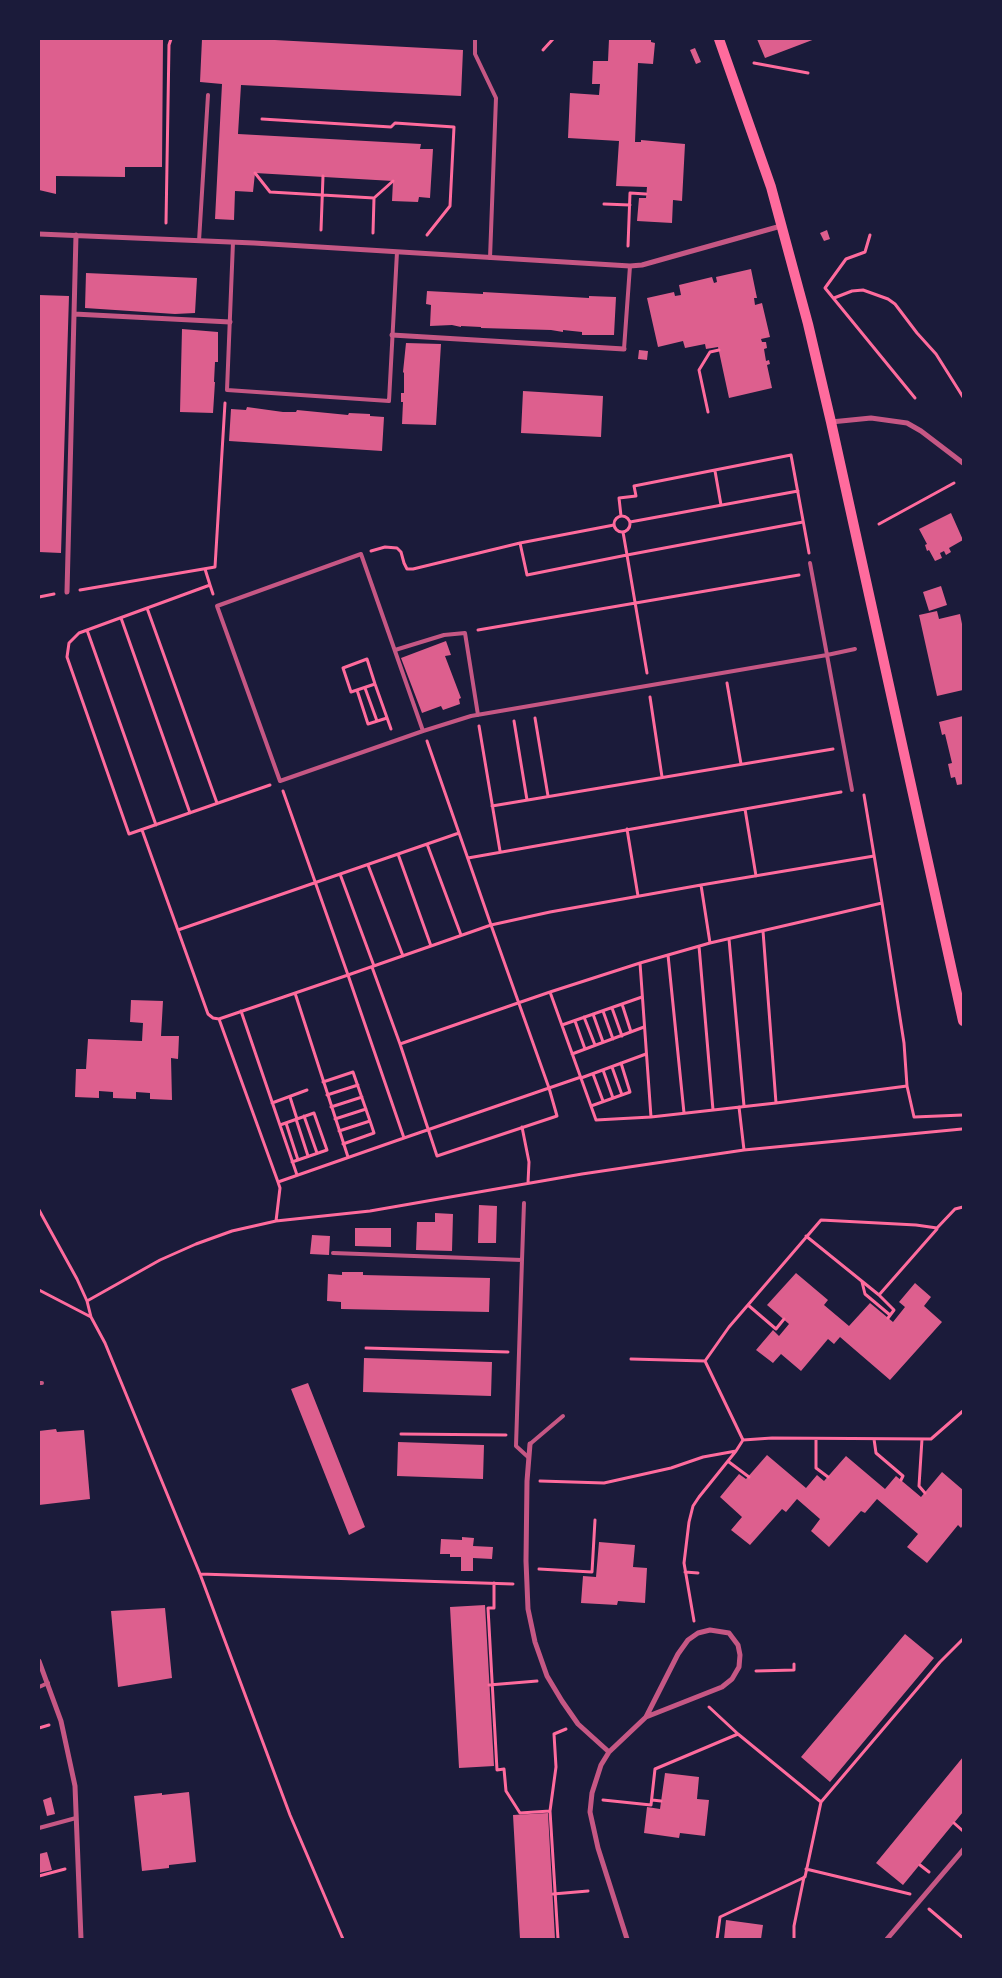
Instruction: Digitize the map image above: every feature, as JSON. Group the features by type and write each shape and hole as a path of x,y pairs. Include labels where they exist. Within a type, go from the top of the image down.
{"main road":[{"path":"719,39 771,186 831,422 963,1021"}],"street":[{"path":"39,234 233,242 630,266 642,265 782,226"},
{"path":"67,592 76,235"},
{"path":"74,314 230,322"},
{"path":"392,335 624,348"},
{"path":"831,422 871,418 907,423 921,431 963,464"},
{"path":"530,1444 527,1480 526,1584 528,1609 535,1642 547,1676 562,1701 578,1724 609,1752"},
{"path":"627,1939 598,1848 590,1812 592,1792 601,1765 609,1752 646,1717 678,1654 688,1640 698,1633 710,1630 730,1633 738,1645 740,1655 739,1668 732,1679 722,1688 646,1717"},
{"path":"39,1661 63,1730 75,1786 81,1939"},
{"path":"887,1939 963,1850"}],"lane":[{"path":"475,39 474,54 496,98 490,258"},
{"path":"199,241 208,95"},
{"path":"233,242 227,390 389,401 397,252"},
{"path":"624,348 630,266"},
{"path":"423,731 361,554 217,606 280,781 423,731 478,715 855,649"},
{"path":"810,563 852,790"},
{"path":"395,650 444,635 464,632 478,715"},
{"path":"524,1203 516,1446 528,1457"},
{"path":"333,1253 522,1260"},
{"path":"530,1444 563,1416"},
{"path":"39,1687 48,1683"},
{"path":"39,1828 76,1818"}],"path":[{"path":"166,223 171,39"},
{"path":"543,50 553,39"},
{"path":"754,63 808,73"},
{"path":"262,119 391,127 395,123 454,127 450,206 427,235"},
{"path":"255,173 270,192 374,198 393,181"},
{"path":"321,230 323,176"},
{"path":"628,246 630,193 646,194"},
{"path":"373,233 374,198"},
{"path":"604,204 630,205"},
{"path":"870,235 865,252 846,260 825,288 916,398"},
{"path":"834,298 852,290 862,290 888,299 895,304 936,354 963,397"},
{"path":"708,412 699,370 710,352 718,350"},
{"path":"39,597 215,567 224,410 227,390"},
{"path":"621,516 619,498 636,496 634,486 791,455 810,563"},
{"path":"715,471 721,505"},
{"path":"879,524 954,483"},
{"path":"630,522 798,491"},
{"path":"621,516 628,518 630,522 629,529 623,532 619,532 614,525 616,518 621,516"},
{"path":"520,543 527,575 803,522"},
{"path":"361,554 385,547 397,548 407,569 413,569 520,543 614,525"},
{"path":"623,532 662,777"},
{"path":"204,569 217,606"},
{"path":"464,632 812,573"},
{"path":"210,585 79,633 74,637 68,648 67,657 129,834 280,781 404,1138"},
{"path":"148,608 217,803"},
{"path":"121,617 190,813"},
{"path":"87,630 156,824"},
{"path":"375,684 351,692 343,668 366,659 375,684 395,741"},
{"path":"726,672 741,764"},
{"path":"365,688 377,721"},
{"path":"356,690 368,724 387,718"},
{"path":"532,705 548,796"},
{"path":"512,709 527,800"},
{"path":"478,715 500,852"},
{"path":"340,874 437,1156 557,1116 549,1088 423,731"},
{"path":"492,806 844,747"},
{"path":"468,858 862,788 904,1043 907,1086 914,1117 963,1115"},
{"path":"745,809 756,876"},
{"path":"627,829 638,896"},
{"path":"142,830 208,1014 213,1018 219,1019 491,924 638,896 874,856"},
{"path":"178,930 459,833"},
{"path":"427,844 461,935"},
{"path":"398,854 431,946"},
{"path":"368,864 403,956"},
{"path":"701,885 710,943"},
{"path":"400,1044 640,963 710,943 882,903"},
{"path":"763,931 776,1103"},
{"path":"729,939 744,1106"},
{"path":"699,946 713,1110"},
{"path":"668,955 684,1113"},
{"path":"640,963 652,1117"},
{"path":"550,992 596,1120 652,1117 907,1086"},
{"path":"295,993 348,1157"},
{"path":"562,1026 642,997"},
{"path":"622,1004 631,1032"},
{"path":"612,1008 622,1036"},
{"path":"241,1011 297,1175"},
{"path":"603,1011 613,1039"},
{"path":"593,1014 603,1042"},
{"path":"584,1017 595,1045"},
{"path":"219,1019 280,1188 276,1221"},
{"path":"575,1021 585,1049"},
{"path":"572,1054 644,1027"},
{"path":"278,1182 646,1054"},
{"path":"591,1106 630,1092 621,1063"},
{"path":"612,1067 622,1095"},
{"path":"603,1070 612,1098"},
{"path":"323,1082 353,1072 374,1133 343,1144"},
{"path":"593,1073 603,1101"},
{"path":"327,1095 358,1085"},
{"path":"272,1103 307,1090"},
{"path":"290,1097 308,1156"},
{"path":"331,1107 362,1097"},
{"path":"739,1107 744,1150"},
{"path":"335,1119 366,1109"},
{"path":"280,1125 314,1112 327,1150 292,1162"},
{"path":"304,1116 317,1153"},
{"path":"339,1131 370,1121"},
{"path":"286,1123 298,1160"},
{"path":"522,1127 529,1162 528,1183"},
{"path":"87,1302 170,1255 232,1231 276,1221 370,1211 528,1183 744,1150 962,1129"},
{"path":"879,1295 955,1209 963,1207"},
{"path":"39,1210 77,1279 91,1317 105,1343 200,1574 290,1815 343,1939"},
{"path":"706,1361 715,1345 821,1220 916,1225 937,1228"},
{"path":"806,1236 862,1281 879,1295 894,1310 889,1316 865,1294 862,1281"},
{"path":"39,1290 91,1317"},
{"path":"748,1305 776,1328 784,1319"},
{"path":"366,1348 519,1352"},
{"path":"631,1359 706,1361"},
{"path":"706,1361 743,1440"},
{"path":"743,1440 772,1438 931,1439 963,1411"},
{"path":"401,1434 517,1436"},
{"path":"816,1438 816,1468 828,1477"},
{"path":"922,1439 920,1486 925,1493"},
{"path":"698,1633 692,1614 684,1553 693,1506 743,1440"},
{"path":"874,1440 876,1453 903,1476 900,1480"},
{"path":"527,1480 604,1483 671,1468 703,1457 736,1451"},
{"path":"728,1462 749,1477"},
{"path":"526,1568 592,1572 595,1520"},
{"path":"592,1568 597,1568"},
{"path":"685,1572 698,1573"},
{"path":"200,1574 526,1584"},
{"path":"494,1582 494,1608 488,1608 488,1632 497,1770 504,1769 506,1791 520,1813 550,1811"},
{"path":"794,1939 794,1926 821,1802 952,1649 963,1639"},
{"path":"756,1671 794,1670 794,1664"},
{"path":"916,1680 921,1685"},
{"path":"491,1685 538,1681"},
{"path":"701,1696 711,1710 738,1734 821,1802"},
{"path":"881,1721 886,1725"},
{"path":"558,1939 550,1811 556,1767 554,1734 569,1728"},
{"path":"618,1802 651,1805 655,1769 738,1734"},
{"path":"847,1761 852,1766"},
{"path":"652,1800 661,1801"},
{"path":"954,1823 963,1831"},
{"path":"39,1876 78,1865"},
{"path":"806,1869 908,1893 963,1938"},
{"path":"717,1939 720,1917 804,1877"},
{"path":"554,1894 588,1891"}],"building":[{"path":"39,39 163,39 162,167 125,167 125,177 56,176 56,194 39,190"},
{"path":"202,39 256,39 463,50 461,96 241,85 238,134 421,144 420,149 433,149 430,198 419,197 418,202 392,201 393,181 255,173 253,192 235,191 234,220 215,219 222,84 200,82"},
{"path":"609,39 651,39 651,42 655,43 653,64 638,63 635,142 641,142 641,140 685,144 682,201 673,200 672,223 637,221 639,198 646,198 647,187 616,186 619,141 568,138 570,93 599,95 600,84 592,84 593,61 608,61"},
{"path":"757,39 815,39 765,58"},
{"path":"695,48 701,62 696,64 690,50"},
{"path":"827,230 830,239 824,241 820,233"},
{"path":"751,269 757,298 754,298 755,305 762,303 770,337 761,339 762,342 766,342 767,348 764,349 766,361 769,360 770,364 767,365 772,388 729,398 718,347 706,349 705,344 685,348 683,341 658,347 647,298 674,292 675,296 681,295 679,285 712,277 714,283 717,282 716,277"},
{"path":"86,273 197,278 195,313 175,314 85,308"},
{"path":"427,291 589,298 589,296 616,297 614,335 582,335 582,332 563,330 563,332 452,325 430,326 431,305 426,304"},
{"path":"39,295 69,296 61,553 39,552"},
{"path":"182,329 218,332 218,362 215,362 213,413 180,412"},
{"path":"406,343 441,344 436,425 402,424 403,402 401,402 401,393 404,393 403,372"},
{"path":"639,350 648,351 647,360 638,359"},
{"path":"523,391 603,396 601,437 521,433"},
{"path":"247,407 283,412 296,412 297,410 348,415 349,413 370,414 370,416 384,417 382,451 229,441 231,409 246,410"},
{"path":"951,513 963,540 949,548 951,552 946,555 944,551 940,553 942,558 935,561 929,550 927,551 925,545 927,544 919,529"},
{"path":"941,586 947,605 929,611 923,592"},
{"path":"937,611 939,619 960,614 963,629 963,690 937,696 919,615"},
{"path":"446,641 451,655 445,656 461,698 459,699 460,704 443,710 441,706 422,713 401,658"},
{"path":"963,716 963,784 957,785 955,777 951,778 948,764 952,763 945,734 942,735 939,722"},
{"path":"131,1000 163,1001 161,1036 179,1036 178,1059 171,1058 172,1100 150,1099 150,1093 136,1092 136,1099 113,1098 113,1092 99,1091 99,1098 75,1097 76,1069 86,1069 88,1039 142,1041 143,1023 130,1022"},
{"path":"479,1205 497,1206 496,1243 478,1243"},
{"path":"435,1213 453,1214 452,1251 416,1250 417,1222 435,1222"},
{"path":"355,1228 391,1228 391,1247 355,1246"},
{"path":"312,1235 330,1236 329,1255 310,1254"},
{"path":"342,1272 363,1272 363,1275 490,1278 489,1312 341,1309 341,1302 327,1301 328,1274 342,1275"},
{"path":"796,1273 828,1300 824,1305 849,1326 870,1303 893,1322 905,1307 899,1302 915,1283 931,1297 924,1306 942,1322 890,1380 840,1337 834,1344 828,1339 801,1371 781,1354 773,1363 756,1350 773,1330 779,1336 789,1324 767,1305"},
{"path":"364,1358 492,1362 491,1396 363,1392"},
{"path":"308,1383 365,1527 349,1535 291,1389"},
{"path":"56,1429 57,1432 84,1430 90,1499 39,1505 39,1431"},
{"path":"398,1442 484,1445 483,1479 397,1476"},
{"path":"767,1455 806,1488 817,1475 824,1481 846,1456 885,1489 896,1476 921,1497 942,1472 963,1490 963,1525 961,1528 958,1525 927,1563 907,1547 918,1534 877,1499 865,1513 861,1511 829,1547 811,1531 820,1519 797,1499 786,1512 782,1509 750,1545 731,1530 742,1517 720,1497 739,1474 746,1479"},
{"path":"462,1537 474,1538 473,1546 493,1547 492,1559 473,1558 473,1571 461,1571 461,1557 450,1557 450,1554 440,1554 441,1539 462,1540"},
{"path":"599,1542 635,1545 633,1567 647,1568 645,1603 618,1601 617,1605 581,1603 583,1576 596,1577"},
{"path":"485,1605 494,1766 459,1768 450,1607"},
{"path":"165,1608 172,1678 118,1687 111,1611"},
{"path":"905,1634 934,1658 830,1782 801,1757"},
{"path":"963,1757 963,1812 903,1885 876,1863"},
{"path":"665,1773 699,1777 697,1799 709,1800 705,1836 680,1833 679,1838 644,1833 647,1807 660,1809"},
{"path":"189,1792 196,1862 142,1871 134,1796"},
{"path":"51,1797 55,1814 47,1816 43,1800"},
{"path":"548,1813 555,1939 520,1939 513,1815"},
{"path":"47,1852 52,1870 39,1873 39,1854"},
{"path":"726,1920 763,1925 761,1939 724,1939"}]}
